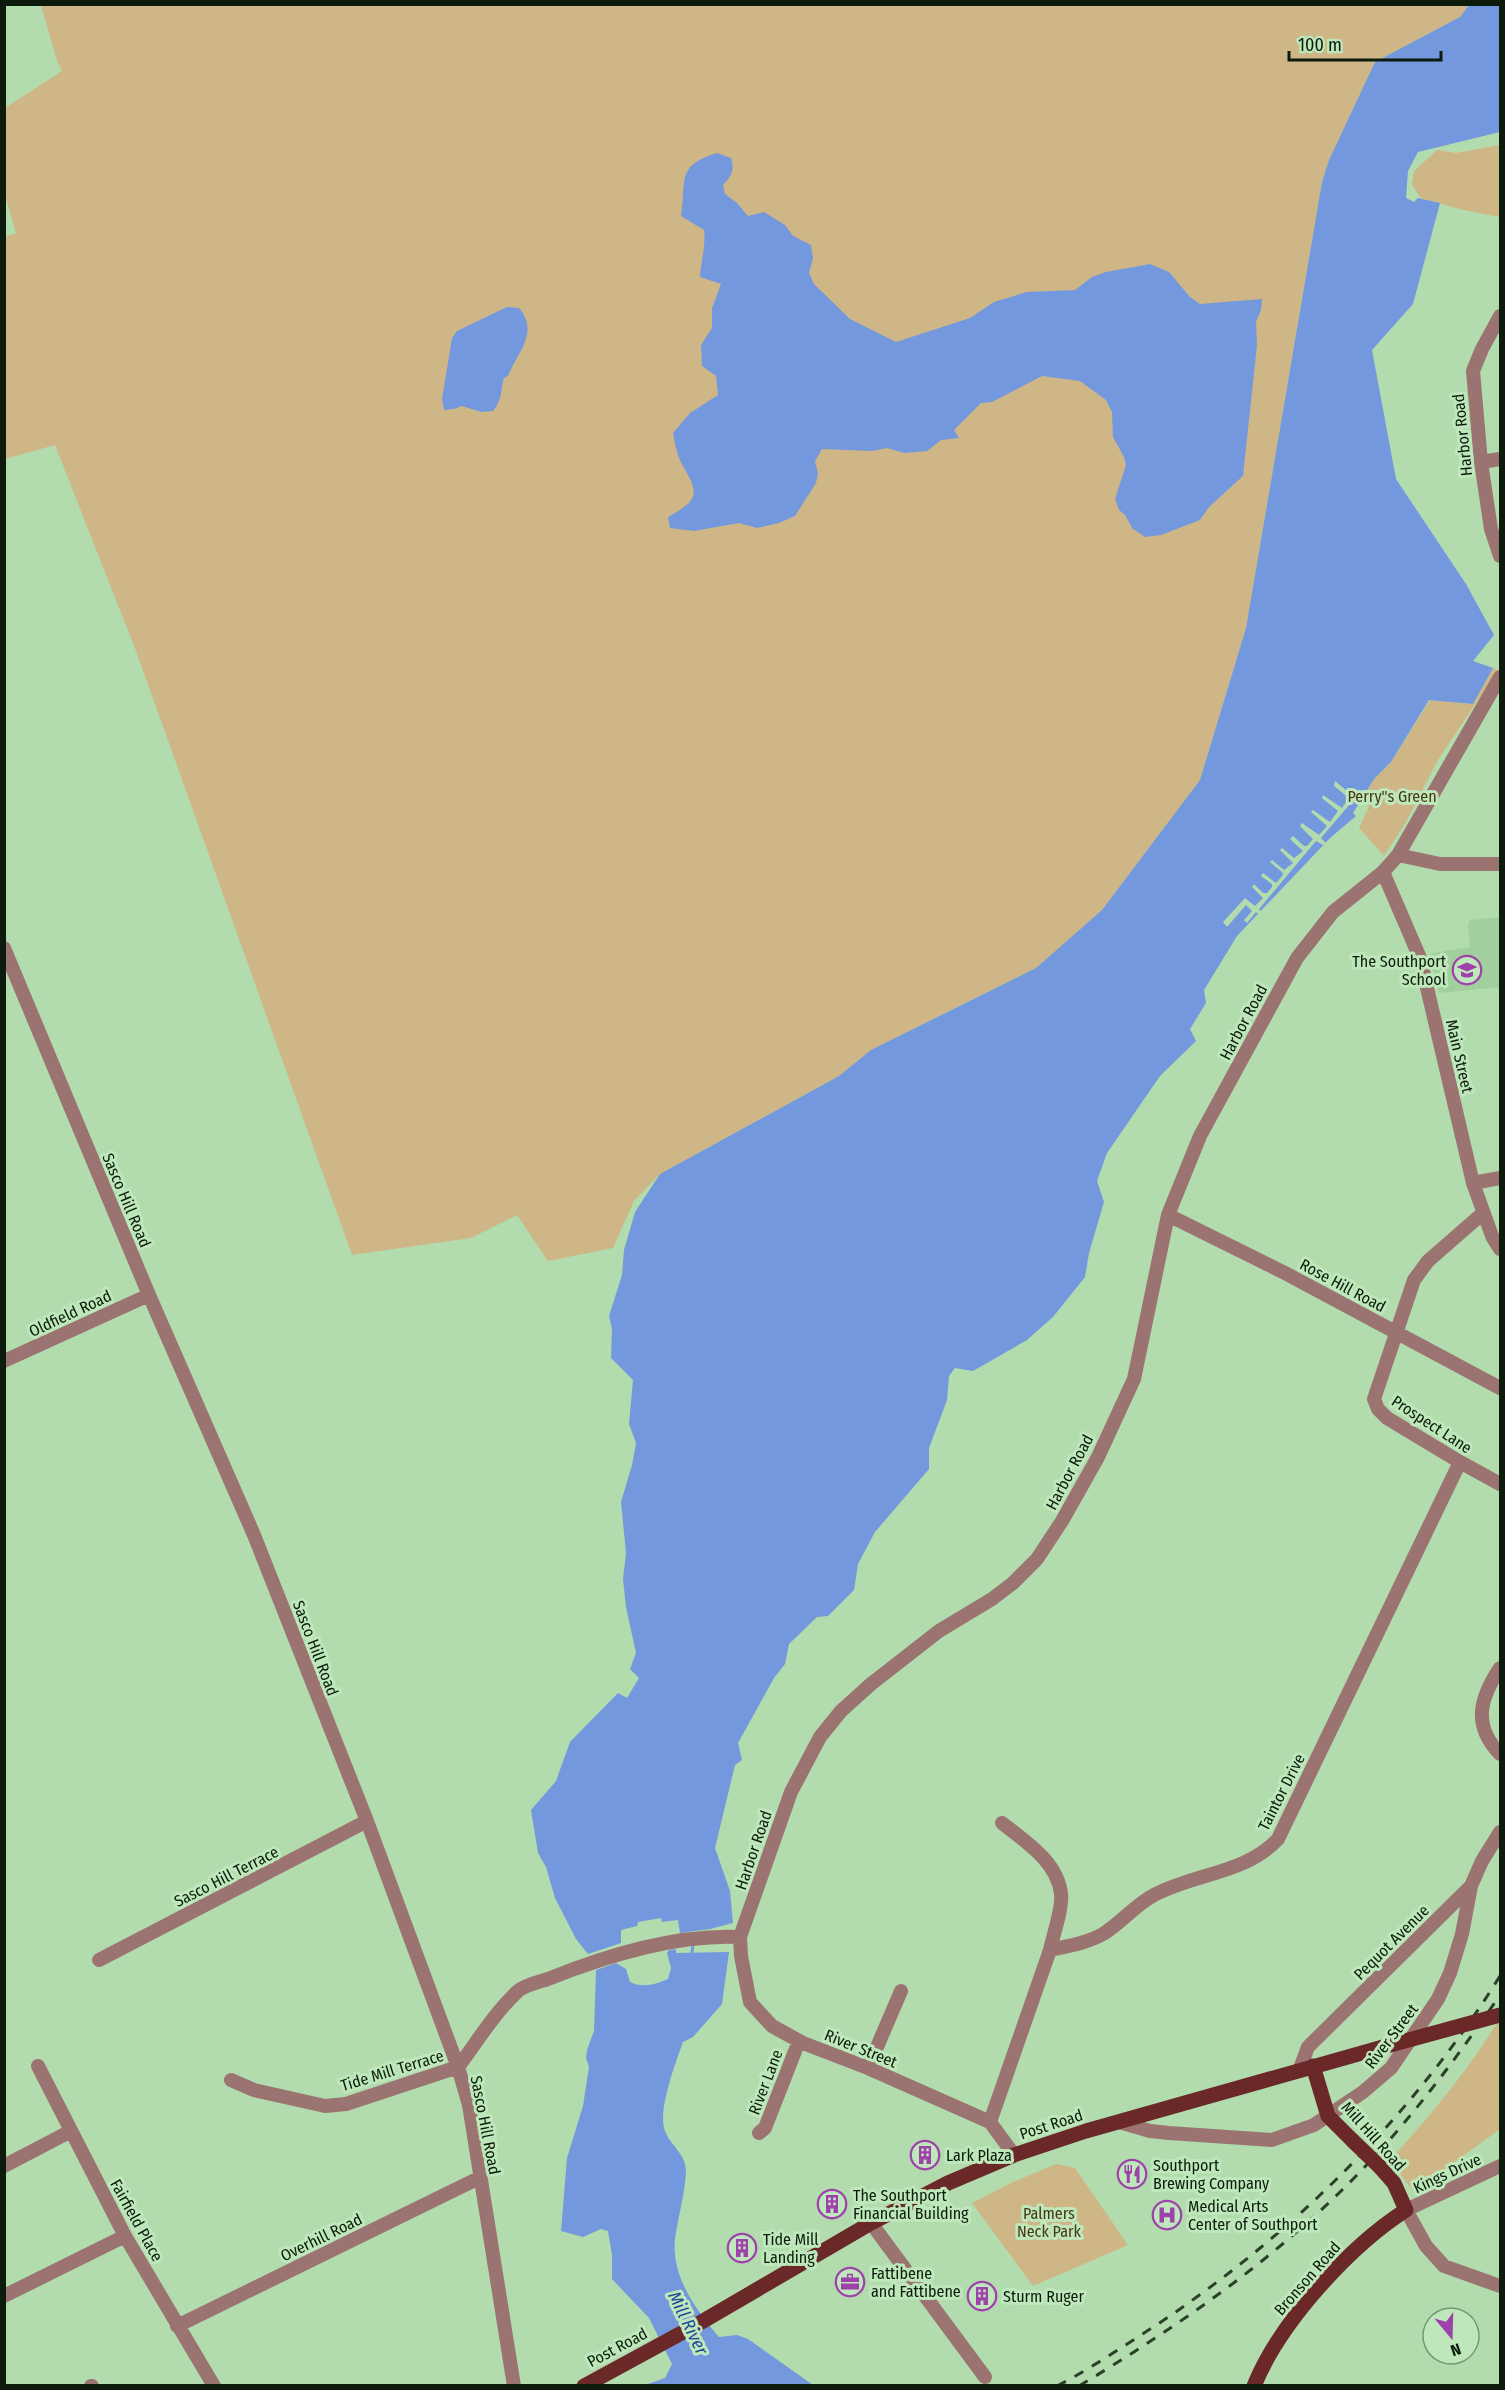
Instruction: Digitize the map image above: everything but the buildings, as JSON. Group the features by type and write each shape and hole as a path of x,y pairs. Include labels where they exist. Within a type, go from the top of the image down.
{"main road":[{"name":"Post Road","path":"584,2385 665,2343 871,2223 948,2183 1014,2155 1119,2122 1500,2014"},
{"name":"Mill Hill Road","path":"1306,2068 1328,2116 1394,2183 1406,2210"},
{"name":"Bronson Road","path":"1254,2385 1273,2348 1328,2278 1362,2243 1406,2210"}],"street":[{"name":"Harbor Road","path":"1500,316 1473,371 1481,462 1491,528 1500,556"},
{"path":"1481,462 1500,459"},
{"name":"Harbor Road","path":"740,1937 790,1792 820,1737 841,1711 871,1684 939,1631 992,1599 1013,1583 1036,1559 1062,1521 1098,1458 1134,1378 1168,1215 1200,1136 1298,958 1333,912 1383,872 1398,855 1500,677"},
{"path":"1398,855 1440,864 1500,864"},
{"name":"Main Street","path":"1383,872 1420,958 1473,1183 1492,1236 1500,1249"},
{"name":"Sasco Hill Road","path":"4,948 148,1295 254,1535 367,1821 458,2067 469,2105 514,2385"},
{"path":"1473,1183 1500,1178"},
{"path":"1395,1332 1414,1280 1428,1261 1483,1213"},
{"name":"Rose Hill Road","path":"1168,1215 1286,1273 1500,1388"},
{"name":"Oldfield Road","path":"4,1361 148,1295"},
{"name":"Prospect Lane","path":"1395,1332 1374,1394 1378,1409 1387,1418 1500,1484"},
{"name":"Taintor Drive","path":"1050,1950 1080,1943 1102,1934 1155,1895 1246,1863 1266,1851 1278,1839 1460,1462"},
{"path":"1500,1668 1487,1689 1481,1711 1487,1738 1500,1754"},
{"name":"Sasco Hill Terrace","path":"99,1960 367,1821"},
{"path":"1002,1823 1039,1852 1050,1867 1062,1895 1050,1950 990,2122 1014,2155"},
{"name":"Pequot Avenue","path":"1306,2068 1308,2047 1471,1886 1482,1861 1500,1832"},
{"name":"River Street","path":"1119,2122 1150,2131 1272,2140 1314,2125 1328,2116 1363,2092 1391,2068 1438,1999 1450,1973 1459,1944 1471,1886"},
{"path":"458,2067 519,1989 616,1956 680,1941 715,1936 740,1937"},
{"name":"River Street","path":"740,1937 741,1956 750,2002 772,2026 799,2041 868,2068 990,2122"},
{"path":"868,2068 901,1991"},
{"name":"River Lane","path":"759,2133 765,2128 799,2041"},
{"name":"Fairfield Place","path":"38,2066 125,2236 214,2385"},
{"name":"Tide Mill Terrace","path":"231,2080 254,2090 325,2106 346,2104 458,2067"},
{"path":"4,2166 71,2132"},
{"name":"Kings Drive","path":"1406,2210 1500,2166"},
{"name":"Overhill Road","path":"177,2326 479,2178"},
{"name":"Mill Hill Road","path":"1406,2210 1426,2246 1444,2265 1500,2286"},
{"path":"871,2223 985,2377"},
{"path":"4,2296 125,2236"}],"shaded area":[{"name":"The Southport School","path":"1500,917 1500,987 1439,993 1429,954 1470,947 1468,926 1470,920"}],"green space":[{"path":"41,5 1469,5 1460,17 1375,62 1329,160 1322,182 1246,628 1200,780 1102,910 1036,968 871,1050 839,1076 660,1174 634,1201 613,1248 548,1261 517,1215 471,1238 352,1255 136,651 55,445 5,459 5,237 16,233 5,195 5,108 62,71"},
{"path":"1500,145 1500,217 1463,210 1421,198 1412,185 1414,171 1437,150 1456,153"},
{"name":"Perry\"s Green","path":"1493,668 1498,670 1438,760 1406,822 1384,856 1359,828 1369,806 1361,800 1374,779 1391,762 1430,700 1473,704"},
{"path":"1500,2018 1500,2129 1414,2192 1390,2160 1448,2092"},
{"name":"Palmers Neck Park","path":"1056,2164 1075,2168 1128,2245 1033,2286 972,2203"}],"water":[{"path":"1469,5 1500,5 1500,132 1418,152 1408,171 1406,198 1414,202 1418,198 1440,203 1413,304 1372,350 1396,479 1466,584 1494,635 1473,661 1493,668 1473,704 1429,700 1391,762 1374,779 1353,813 1356,816 1330,838 1237,936 1204,990 1206,1003 1190,1029 1196,1041 1160,1076 1107,1153 1097,1181 1104,1202 1089,1253 1085,1277 1053,1317 1027,1340 973,1371 955,1368 949,1376 947,1400 929,1448 929,1469 875,1532 858,1564 854,1590 828,1616 817,1617 789,1644 785,1664 774,1678 738,1743 742,1760 735,1765 715,1848 730,1891 733,1923 680,1933 678,1920 662,1922 661,1918 638,1922 637,1926 621,1930 621,1943 588,1954 576,1939 555,1898 546,1867 538,1853 531,1810 556,1781 570,1742 618,1693 627,1698 639,1678 630,1669 636,1653 626,1607 623,1579 626,1553 621,1502 636,1443 629,1424 633,1380 611,1358 612,1329 609,1316 622,1275 624,1250 635,1212 660,1174 839,1076 871,1050 1036,968 1102,910 1200,780 1246,628 1322,182 1329,160 1375,62 1460,17"},
{"path":"717,153 731,158 733,166 732,173 723,185 725,194 748,216 764,212 785,225 793,236 811,245 813,258 809,273 814,284 850,319 896,342 970,318 994,302 1027,292 1075,290 1092,277 1106,272 1150,264 1169,272 1190,297 1200,304 1262,299 1261,310 1256,322 1257,345 1243,476 1209,507 1200,520 1161,535 1145,537 1132,528 1125,515 1119,510 1115,499 1126,465 1113,437 1112,412 1106,400 1080,381 1042,376 992,402 981,403 954,430 959,438 941,440 927,451 904,453 887,448 872,451 822,449 815,461 818,473 816,483 795,516 779,523 757,528 739,523 694,531 670,528 668,517 690,501 694,490 676,450 673,433 690,413 718,395 716,376 702,366 701,345 712,328 712,308 721,284 700,277 704,230 681,216 684,184 689,169 694,163"},
{"path":"507,307 519,308 525,317 527,334 508,376 504,378 496,407 493,411 481,412 462,406 444,410 442,399 452,338 457,331"},
{"name":"Mill River","path":"676,1949 676,1953 729,1952 722,2004 693,2037 683,2042 663,2111 665,2131 681,2155 686,2171 675,2239 675,2253 681,2279 694,2304 719,2337 737,2335 748,2339 813,2385 645,2385 665,2378 672,2364 649,2318 612,2279 612,2255 608,2231 601,2229 583,2237 561,2231 567,2158 583,2106 589,2067 586,2058 587,2050 594,2031 596,1970 616,1963 626,1969 630,1982 639,1985 653,1984 668,1979 671,1968 667,1953 669,1950"}],"pier":[{"path":"1335,781 1355,798 1321,838 1326,843 1323,845 1316,841 1259,909 1262,913 1260,915 1256,912 1247,923 1244,920 1252,911 1246,905 1227,927 1223,922 1245,898 1255,906 1263,898 1252,887 1254,884 1263,893 1267,893 1272,887 1272,884 1261,876 1263,873 1276,883 1283,875 1270,862 1272,860 1284,870 1293,863 1280,850 1282,848 1294,858 1303,851 1290,839 1293,836 1307,846 1313,839 1300,826 1302,823 1319,835 1327,826 1311,812 1313,810 1330,822 1338,811 1322,798 1323,795 1342,808 1349,798 1334,786"}],"waterway":[{"path":"692,1953 693,1943"}],"railway":[{"path":"1057,2386 1121,2348 1208,2289 1303,2211 1389,2124 1429,2077 1500,1976"},
{"path":"1079,2386 1148,2343 1215,2297 1309,2221 1339,2193 1404,2123 1444,2073 1500,1995"}],"place":[{"name":"The Southport School","path":"1467,970"},
{"name":"Lark Plaza","path":"925,2155"},
{"name":"Southport Brewing Company","path":"1132,2174"},
{"name":"The Southport Financial Building","path":"832,2204"},
{"name":"Medical Arts Center of Southport","path":"1167,2215"},
{"name":"Tide Mill Landing","path":"742,2248"},
{"name":"Fattibene and Fattibene","path":"850,2282"},
{"name":"Sturm Ruger","path":"982,2296"}]}
